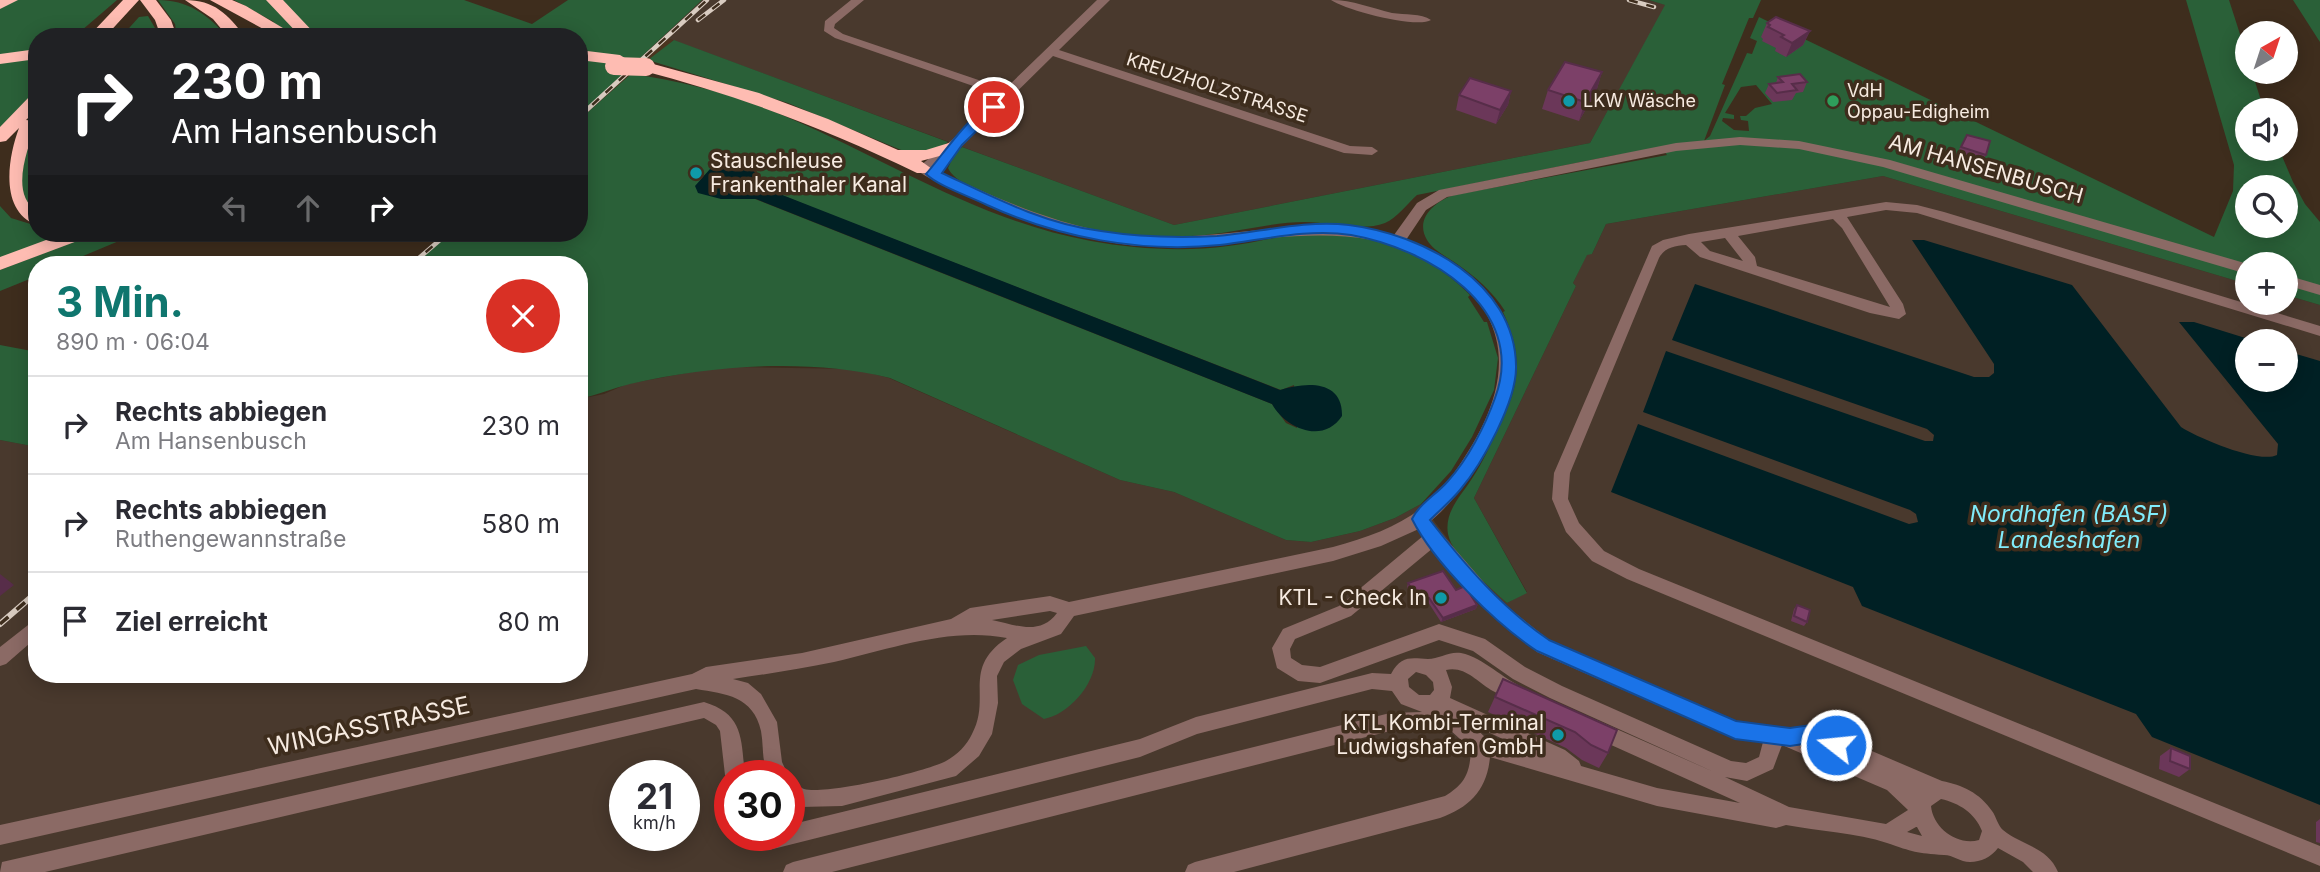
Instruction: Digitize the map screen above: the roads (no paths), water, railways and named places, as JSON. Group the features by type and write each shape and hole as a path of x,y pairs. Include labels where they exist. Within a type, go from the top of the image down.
{"highway":[{"path":"0,4 10,0"},
{"path":"192,0 218,16 229,28"},
{"path":"217,0 248,28"},
{"path":"217,0 241,9 274,28"},
{"path":"274,0 301,28"},
{"path":"96,28 137,4"},
{"path":"107,28 137,4"},
{"path":"118,28 137,4"},
{"path":"137,4 163,20 166,28"},
{"path":"0,59 28,55"},
{"path":"588,57 646,67 740,91 820,121 928,172"},
{"path":"588,65 617,63"},
{"path":"0,137 28,108"},
{"path":"0,155 28,125"},
{"path":"28,130 5,172 3,189 13,208 28,217"},
{"path":"894,155 927,156 954,145"},
{"path":"0,264 58,242"}],"street":[{"path":"858,0 829,23 828,29 839,36 1008,94"},
{"path":"928,172 942,167 954,145 1104,0"},
{"path":"1337,0 1391,16 1425,20"},
{"name":"KREUZHOLZSTRASSE","path":"1052,52 1349,150 1372,151"},
{"name":"AM HANSENBUSCH","path":"1398,241 1416,209 1444,193 1676,147 1740,141 1799,145 1885,163 2235,265"},
{"path":"928,172 1026,217 1098,236 1189,242 1324,228 1364,232 1398,241 1451,267 1485,300 1500,325 1508,354 1508,381 1503,397 1466,471 1420,519 1382,538 1308,559 1069,610 1050,603 970,616 956,626"},
{"path":"2320,331 1917,209 1885,206 1668,243 1657,249 1652,258 1562,472 1560,499 1572,527 1598,556 1645,580 2320,856"},
{"path":"1689,239 1705,254 1875,309 1899,314 1896,304 1847,225 1836,214"},
{"path":"1728,233 1750,260 1750,268"},
{"path":"2298,284 2320,290"},
{"path":"1420,519 1461,573 1523,633 1543,646 1735,730 1781,736 1811,734 1941,790 1959,793 1976,803 1988,818 1990,841 1980,851 1964,852 1946,845 1929,830 1922,811 1894,784 1781,736"},
{"path":"1434,537 1345,611 1289,634 1281,648 1283,663 1298,673 1320,675 1439,632 1479,645 1519,673 1556,692 1730,770 1746,772 1766,763 1781,736"},
{"path":"805,799 830,800 949,769 966,759 978,745 986,726 988,677 1000,654 1031,635 1055,629 1069,610"},
{"path":"696,681 706,675 802,661 956,626 989,627 1031,635"},
{"path":"0,659 28,634"},
{"path":"1431,667 1446,660 1458,659 1471,664 1496,684 1773,807 1786,816 1889,834 1902,841 1934,847 1946,845"},
{"path":"1391,722 1402,691 1399,676 1408,666 1423,664 1441,676 1444,688 1436,702"},
{"name":"WINGASSTRASSE","path":"0,835 696,681 707,685 727,684 743,689 754,700 770,728 773,760"},
{"path":"805,831 1140,748 1196,726 1372,681 1402,691 1418,705 1436,702 1459,709 1558,756 1578,772"},
{"path":"1436,702 1450,720 1467,731 1481,746 1657,797 1776,819 1786,816"},
{"path":"2,872 704,710 716,712 730,728 733,760"},
{"path":"793,872 1391,722 1450,720"},
{"path":"1195,872 1440,809 1465,796 1476,784 1481,746"},
{"path":"1889,834 1895,828 1910,823 1922,811 1926,796 1941,790"},
{"path":"1991,834 2030,855 2048,872"}],"water":[{"path":"735,162 752,169 767,189 1280,390 1300,385 1329,389 1341,404 1342,416 1325,430 1305,430 1286,420 1272,404 756,199 721,199 698,193 695,186 710,169"},
{"name":"Nordhafen (BASF) Landeshafen","path":"1912,240 1924,240 2072,285 2181,427 2243,453 2268,457 2277,455 2278,444 2236,392 2298,392 2298,355 2320,361 2320,805 2152,737 2136,714 1862,606 1853,587 1611,492 1638,424 1909,524 1918,522 1916,514 1910,510 1643,412 1666,351 1925,441 1933,441 1934,435 1927,429 1672,340 1695,284 1974,377 1989,377 1994,373 1994,364"},
{"name":"Nordhafen (BASF) Landeshafen","path":"2179,322 2194,322 2235,335 2235,391"}],"railway":[{"path":"588,109 707,0"},
{"path":"698,20 724,0"},
{"path":"1629,0 1654,7"},
{"path":"421,256 438,242"},
{"path":"0,624 28,600"}],"place":[{"name":"LKW Wäsche","path":"1569,101"},
{"name":"VdH Oppau-Edigheim","path":"1833,101"},
{"name":"Stauschleuse Frankenthaler Kanal","path":"696,173"},
{"name":"KTL - Check In","path":"1441,598"},
{"name":"KTL Kombi-Terminal Ludwigshafen GmbH","path":"1558,735"}]}
